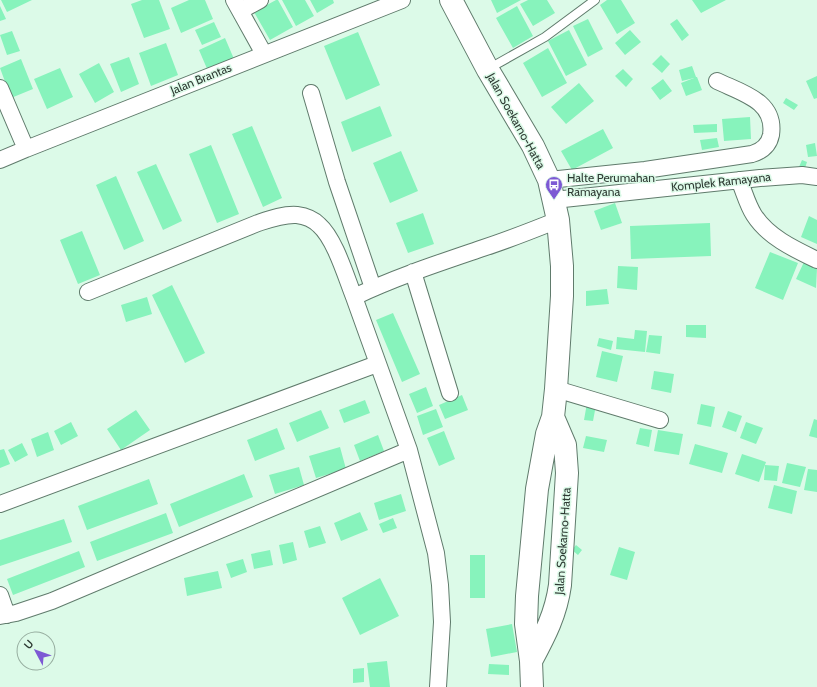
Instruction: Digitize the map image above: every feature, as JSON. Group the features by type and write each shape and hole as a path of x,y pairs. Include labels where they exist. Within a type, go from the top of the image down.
{"highway":[{"name":"Jalan Soekarno-Hatta","path":"450,0 488,70 533,146 553,200 562,266 562,296 556,389 553,417 546,438 538,489 527,596 526,624 531,661 532,687"},
{"name":"Jalan Soekarno-Hatta","path":"531,661 552,620 558,602 560,584 567,459 565,445 553,417"}],"street":[{"path":"260,0 237,6 264,54"},
{"name":"Jalan Brantas","path":"0,160 402,0"},
{"path":"354,297 413,272 485,248 553,200 684,164 738,157 760,151 767,145 771,135 771,124 767,110 755,100 717,81"},
{"path":"0,88 26,149"},
{"path":"311,93 337,182 373,288"},
{"name":"Komplek Ramayana","path":"553,200 739,180 809,176"},
{"path":"739,180 753,214 769,232 796,250 817,260"},
{"path":"88,292 272,218 298,215 311,219 323,229 335,250 354,297 409,450 436,553 440,585 442,622 438,687"},
{"path":"413,272 450,393"},
{"path":"0,504 377,364"},
{"path":"556,389 660,420"},
{"path":"0,595 4,616 52,601 409,450"}],"lane":[{"path":"488,70 545,37 595,0"},
{"path":"809,176 817,170"}],"building":[{"path":"1,0 32,0 7,12"},
{"path":"142,0 159,0 170,29 144,38 131,4"},
{"path":"189,0 205,0 213,19 181,33 171,8"},
{"path":"278,0 293,27 270,40 254,12"},
{"path":"282,0 305,0 314,16 296,26"},
{"path":"310,0 333,0 334,3 317,13"},
{"path":"491,0 521,0 497,13"},
{"path":"528,0 547,0 555,13 533,26 520,4"},
{"path":"607,0 621,0 635,23 617,34 600,5"},
{"path":"692,0 726,0 701,13"},
{"path":"0,6 6,19 0,21"},
{"path":"517,6 533,36 513,48 496,18"},
{"path":"588,19 603,49 588,57 573,26"},
{"path":"677,19 689,35 682,41 670,24"},
{"path":"214,22 221,37 202,45 195,30"},
{"path":"569,30 587,65 566,76 548,41"},
{"path":"630,30 641,42 625,55 615,43"},
{"path":"12,31 20,51 7,55 0,35"},
{"path":"358,32 380,85 346,100 324,46"},
{"path":"225,38 234,59 208,71 199,50"},
{"path":"166,43 178,75 151,86 139,53"},
{"path":"548,48 567,83 542,97 523,63"},
{"path":"661,55 670,64 662,73 652,64"},
{"path":"129,57 139,84 121,92 110,64"},
{"path":"21,59 33,89 11,98 0,68"},
{"path":"99,63 114,92 95,103 79,74"},
{"path":"692,66 702,90 686,96 681,83 694,78 682,81 679,70"},
{"path":"60,68 73,97 47,109 34,79"},
{"path":"623,69 633,79 626,87 615,76"},
{"path":"817,76 817,98 814,99 806,81"},
{"path":"663,79 672,91 660,100 651,88"},
{"path":"579,83 594,101 566,124 551,107"},
{"path":"786,98 798,105 794,110 783,103"},
{"path":"380,106 392,136 352,152 341,122"},
{"path":"750,117 751,139 724,141 722,119"},
{"path":"717,124 717,132 694,133 693,125"},
{"path":"252,126 282,198 263,207 232,134"},
{"path":"603,129 613,148 572,170 561,151"},
{"path":"717,138 719,147 702,150 700,140"},
{"path":"815,143 817,156 808,157 806,145"},
{"path":"211,145 239,214 217,223 189,154"},
{"path":"401,151 418,191 390,203 373,163"},
{"path":"802,160 807,162 805,168 799,167"},
{"path":"156,164 182,221 163,230 137,172"},
{"path":"116,176 144,241 124,250 96,185"},
{"path":"615,203 622,223 601,230 594,211"},
{"path":"423,213 434,244 408,253 396,223"},
{"path":"809,216 817,220 817,244 801,237"},
{"path":"710,223 711,256 631,259 630,226"},
{"path":"82,231 100,275 78,284 60,240"},
{"path":"770,252 798,263 783,300 755,288"},
{"path":"804,262 817,268 816,288 796,279"},
{"path":"618,266 638,267 637,290 617,288"},
{"path":"172,285 205,353 185,363 152,295"},
{"path":"607,289 609,304 586,306 586,291"},
{"path":"147,297 152,314 126,322 121,305"},
{"path":"393,313 420,374 402,382 376,320"},
{"path":"686,325 706,325 706,338 686,337"},
{"path":"635,330 647,331 645,352 616,349 617,337 634,339"},
{"path":"649,335 662,336 660,354 646,352"},
{"path":"599,338 613,341 611,350 597,346"},
{"path":"602,351 623,356 617,382 596,377"},
{"path":"654,371 674,374 671,393 651,389"},
{"path":"426,387 433,406 417,413 409,394"},
{"path":"462,395 468,410 445,419 439,405"},
{"path":"365,400 370,413 344,423 339,410"},
{"path":"587,403 596,405 593,421 584,420"},
{"path":"701,404 715,407 711,427 697,424"},
{"path":"436,409 443,427 423,435 417,416"},
{"path":"136,410 150,430 121,450 107,429"},
{"path":"321,410 329,428 297,442 289,423"},
{"path":"728,411 742,416 736,432 722,427"},
{"path":"814,419 817,420 817,438 809,436"},
{"path":"71,422 78,436 61,445 54,431"},
{"path":"746,422 763,428 756,444 740,438"},
{"path":"277,428 285,449 255,461 247,440"},
{"path":"640,428 652,430 649,447 636,444"},
{"path":"658,430 683,434 679,455 654,451"},
{"path":"444,431 455,459 439,466 427,438"},
{"path":"48,432 54,450 37,457 31,439"},
{"path":"378,435 384,451 360,461 354,445"},
{"path":"586,436 607,440 604,452 583,448"},
{"path":"22,443 28,455 15,462 8,450"},
{"path":"695,444 728,453 722,473 689,464"},
{"path":"340,447 346,469 316,478 309,456"},
{"path":"4,449 10,464 0,468 0,450"},
{"path":"742,454 766,462 759,482 735,474"},
{"path":"787,463 806,467 800,487 782,483"},
{"path":"765,465 779,466 777,481 764,480"},
{"path":"299,467 304,485 275,494 269,475"},
{"path":"808,469 817,470 817,492 804,490"},
{"path":"244,474 253,497 179,527 170,504"},
{"path":"149,479 158,504 87,530 78,506"},
{"path":"774,485 797,491 792,514 768,508"},
{"path":"401,494 406,511 379,520 374,503"},
{"path":"360,512 368,530 341,541 334,523"},
{"path":"166,513 173,533 97,561 90,542"},
{"path":"393,518 397,528 383,533 379,524"},
{"path":"64,519 72,542 0,566 0,540"},
{"path":"320,526 326,543 309,548 304,531"},
{"path":"293,542 297,560 283,564 279,545"},
{"path":"576,545 582,550 578,555 572,550"},
{"path":"619,547 635,552 627,580 610,575"},
{"path":"270,550 273,565 254,569 251,554"},
{"path":"79,551 85,567 13,595 7,579"},
{"path":"470,555 485,555 485,598 470,598"},
{"path":"243,559 247,572 231,578 226,564"},
{"path":"218,571 222,588 187,596 184,578"},
{"path":"380,578 399,616 360,635 342,598"},
{"path":"512,624 517,652 491,657 486,629"},
{"path":"387,661 390,687 370,687 367,663"},
{"path":"489,664 509,665 509,675 488,674"},
{"path":"364,668 364,682 353,683 353,669"}],"place":[{"name":"Halte Perumahan Ramayana","path":"554,200"}]}
